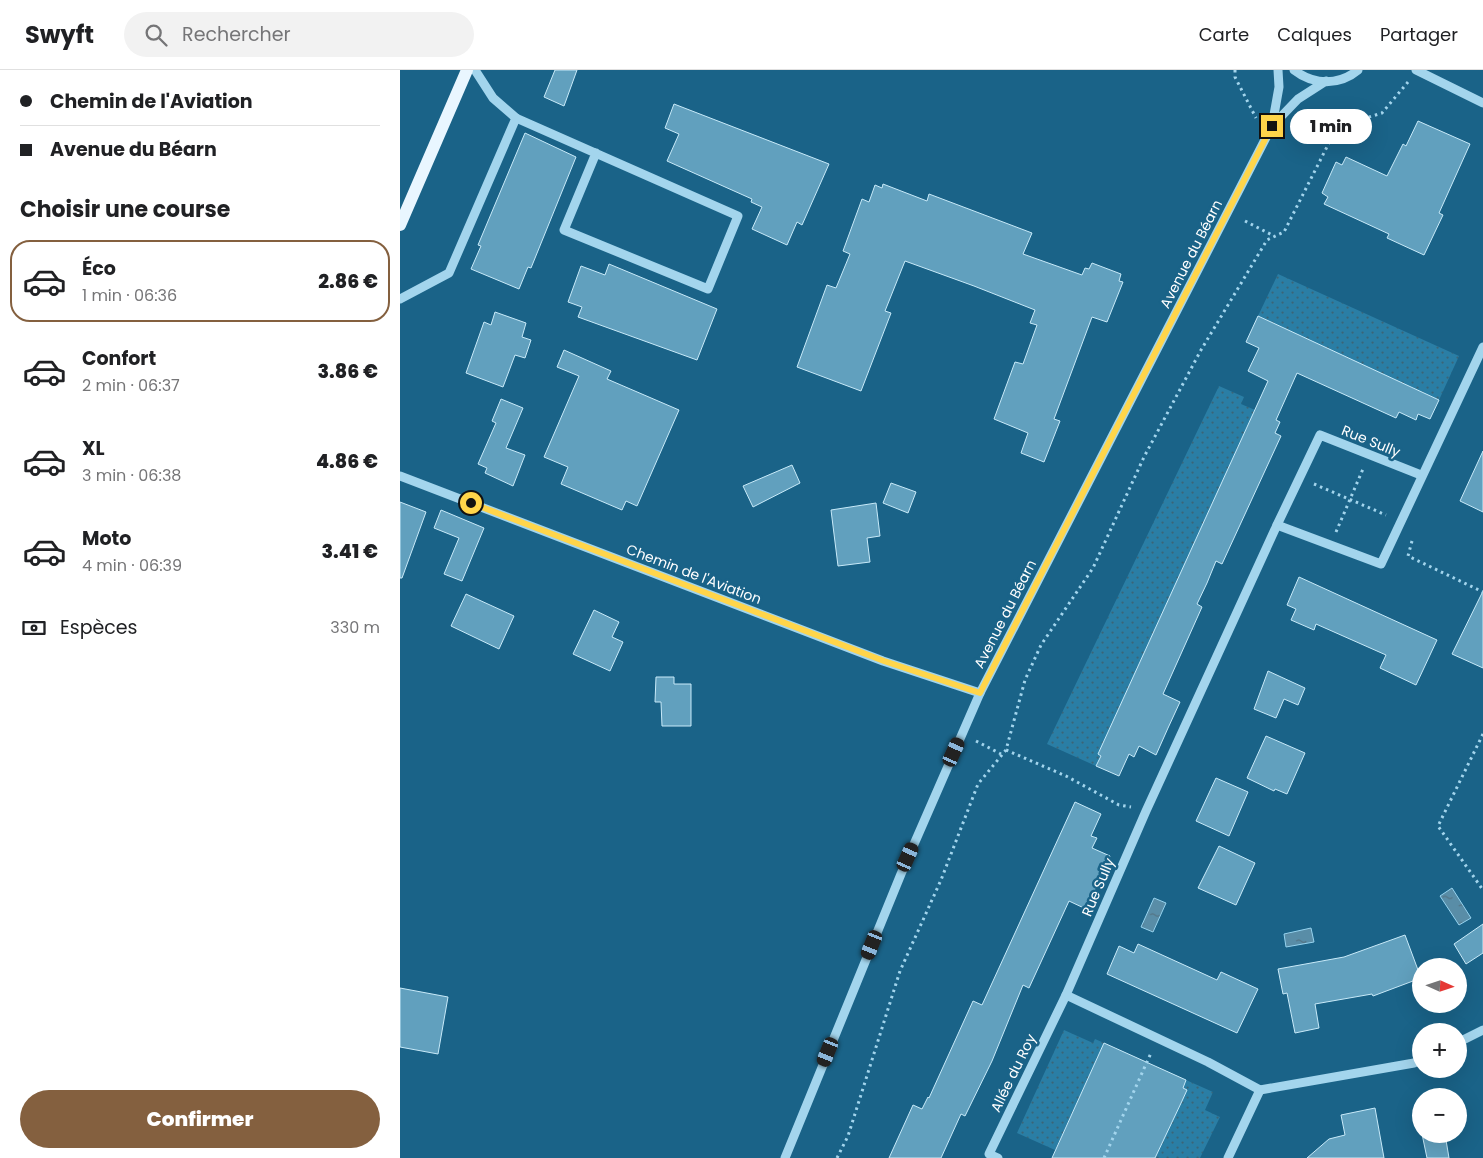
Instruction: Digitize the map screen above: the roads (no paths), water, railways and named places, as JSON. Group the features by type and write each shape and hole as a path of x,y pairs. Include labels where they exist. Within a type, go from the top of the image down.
{"main road":[{"path":"400,225 467,70"}],"street":[{"path":"476,70 493,98 516,118 596,153 738,216 708,289 564,230 596,153"},
{"name":"Avenue du Béarn","path":"1272,126 1279,87 1278,70"},
{"path":"1294,70 1302,76 1318,82 1335,81 1351,76 1358,70"},
{"path":"1406,70 1417,71 1483,103"},
{"name":"Avenue du Béarn","path":"785,1158 901,874 980,693 1272,126 1298,99 1326,81"},
{"path":"400,299 449,273 516,118"},
{"path":"1277,525 1381,564 1421,475 1483,347"},
{"name":"Rue Sully","path":"1066,996 1146,811 1320,435 1421,475"},
{"name":"Chemin de l'Aviation","path":"400,476 874,657 980,693"},
{"path":"1066,996 1260,1090 1412,1063"},
{"name":"Allée du Roy","path":"998,1158 989,1154 1066,996"},
{"path":"1467,1038 1483,1030"},
{"path":"1228,1158 1260,1090"}],"water":[{"path":"1452,888 1471,918 1459,925 1440,896"},
{"path":"1154,898 1166,903 1153,932 1141,927"},
{"path":"1311,928 1314,942 1286,947 1284,934"}]}
